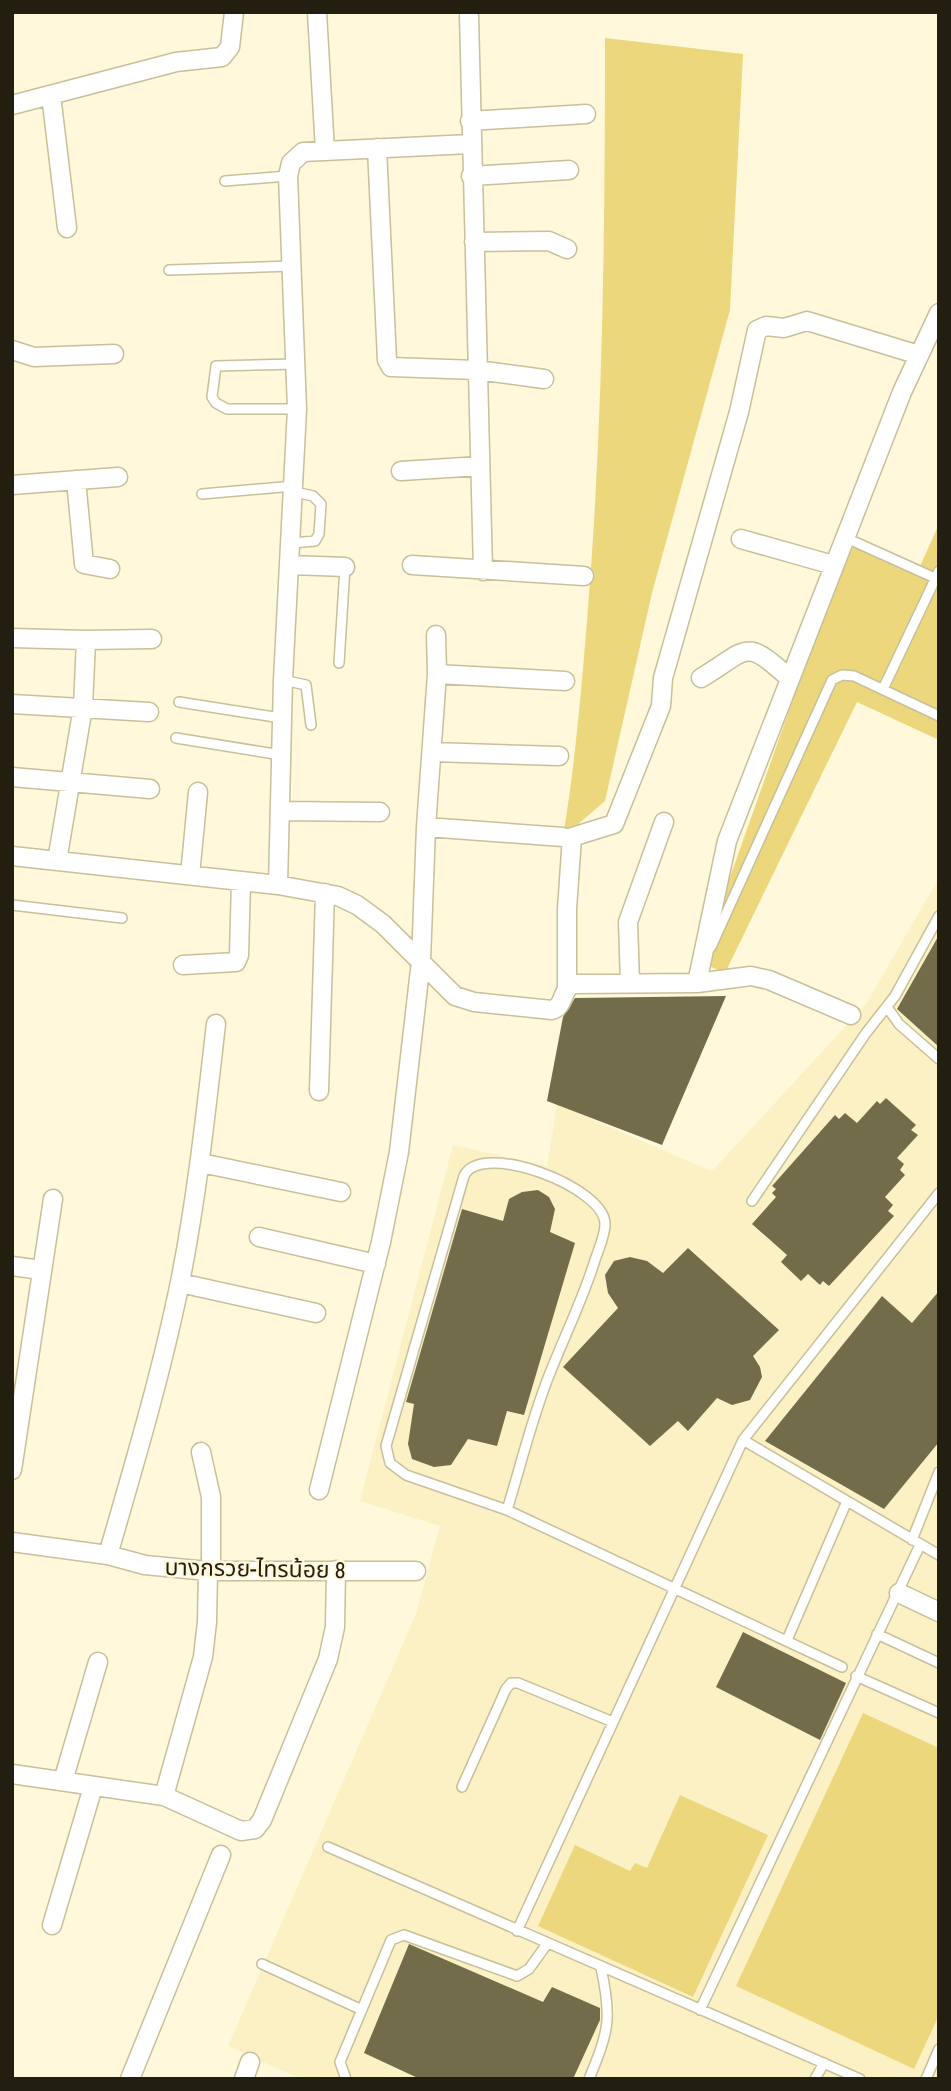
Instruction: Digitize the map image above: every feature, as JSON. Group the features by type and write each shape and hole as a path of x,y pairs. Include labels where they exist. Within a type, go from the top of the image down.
{"street":[{"path":"12,105 176,62 222,57 230,47 233,12"},
{"path":"317,12 325,151"},
{"path":"469,16 470,144 483,570"},
{"path":"51,95 67,228"},
{"path":"470,121 586,114"},
{"path":"278,885 281,718 297,409 288,176 297,156 325,151 470,144"},
{"path":"377,148 387,360 391,367 478,370 544,379"},
{"path":"471,176 569,170"},
{"path":"474,242 549,241 567,249"},
{"path":"698,976 727,841 844,537 939,313"},
{"path":"12,856 278,885 325,893 357,905 421,961 448,991 474,1002 552,1010 561,1004 567,987 567,909 572,837 614,824 661,706 663,678 739,412 757,330 766,326 784,328 807,321 919,355"},
{"path":"12,350 34,356 114,354"},
{"path":"401,471 480,466"},
{"path":"12,485 118,477"},
{"path":"76,480 84,564 110,569"},
{"path":"741,539 833,565"},
{"path":"291,565 345,567"},
{"path":"412,565 584,576"},
{"path":"319,1490 376,1264 399,1152 421,961 426,827 437,674 436,635"},
{"path":"12,638 152,639"},
{"path":"57,861 83,707 86,640"},
{"path":"701,678 740,651 749,649 763,654 789,678"},
{"path":"437,674 565,681"},
{"path":"12,704 149,712"},
{"path":"433,752 559,757"},
{"path":"12,777 150,789"},
{"path":"190,875 198,792"},
{"path":"280,811 380,812"},
{"path":"630,982 628,922 664,822"},
{"path":"426,827 563,837"},
{"path":"183,965 236,962 239,955 241,881"},
{"path":"319,1090 325,893"},
{"path":"567,987 584,982 751,976 769,980 851,1015"},
{"path":"108,1555 159,1373 180,1283 201,1163 216,1024"},
{"path":"201,1163 341,1192"},
{"path":"12,1470 20,1355 41,1270 53,1199"},
{"path":"259,1237 376,1264"},
{"path":"12,1266 41,1270"},
{"path":"180,1283 316,1313"},
{"path":"164,1796 206,1639 211,1497 201,1452"},
{"name":"บางกรวย-ไทรน้อย 8","path":"12,1542 108,1555 145,1565 209,1571 416,1571"},
{"path":"12,1774 164,1796 241,1831 255,1829 328,1659 335,1627 337,1570"},
{"path":"898,1593 939,1612"},
{"path":"64,1781 98,1662"},
{"path":"52,1925 93,1787"},
{"path":"130,2079 221,1855"}],"lane":[{"path":"225,181 288,176"},
{"path":"169,270 292,266"},
{"path":"296,364 216,366 212,397 216,404 228,409 297,409"},
{"path":"202,494 294,489 313,496 321,505 319,534 315,541 292,543"},
{"path":"844,537 937,574 883,689"},
{"path":"339,663 345,567"},
{"path":"698,976 832,680 842,675 853,676 939,716"},
{"path":"283,680 306,685 310,725"},
{"path":"179,702 281,718"},
{"path":"176,738 281,755"},
{"path":"12,905 122,918"},
{"path":"752,1201 887,1007 939,916"},
{"path":"887,1007 899,1024 939,1059"},
{"path":"507,1510 550,1371 583,1300 605,1222 598,1205 565,1184 515,1165 480,1162 472,1165 464,1175 386,1452 394,1468 406,1475 507,1510 842,1667"},
{"path":"517,1931 673,1586 743,1440 939,1193"},
{"path":"743,1440 939,1555"},
{"path":"700,2010 856,1676 898,1593 939,1472"},
{"path":"787,1640 847,1501"},
{"path":"877,1634 939,1663"},
{"path":"856,1676 939,1713"},
{"path":"462,1787 506,1689 511,1684 518,1683 612,1722"},
{"path":"328,1847 860,2079"},
{"path":"346,2079 340,2062 384,1950 397,1936 404,1935 517,1976 529,1969 547,1944"},
{"path":"262,1964 360,2009"},
{"path":"589,2079 602,2049 610,2017 601,1968"},
{"path":"926,2079 939,2049"},
{"path":"815,2079 824,2063"}],"shaded area":[{"path":"605,38 743,54 730,310 652,593 605,801 563,837 580,702 597,475 604,257"},
{"path":"939,524 939,740 857,702 725,973 700,962 848,544 917,573"},
{"path":"939,878 939,2079 301,2079 228,2046 416,1614 440,1526 360,1501 453,1145 547,1166 557,1104 709,1170 714,1169 866,1004"},
{"path":"863,1713 939,1748 939,2015 914,2069 736,1986"},
{"path":"680,1795 768,1835 693,1997 538,1926 575,1845 630,1871 635,1863 647,1868"}],"building":[{"path":"939,935 939,1047 897,1009"},
{"path":"726,996 662,1145 547,1101 563,1017 575,998"},
{"path":"886,1098 916,1125 911,1130 918,1135 897,1158 904,1164 900,1170 905,1175 885,1197 893,1205 888,1211 894,1216 829,1286 823,1281 820,1285 808,1274 801,1281 781,1262 787,1255 752,1224 776,1197 772,1193 776,1189 772,1186 835,1115 839,1119 845,1113 857,1123 877,1101 880,1104"},
{"path":"538,1190 549,1197 555,1209 550,1232 575,1243 524,1415 507,1411 497,1446 468,1439 451,1465 434,1467 412,1459 408,1444 414,1404 406,1402 462,1209 503,1221 509,1199 522,1192"},
{"path":"688,1248 779,1330 753,1356 760,1367 762,1377 750,1400 732,1405 717,1398 688,1431 678,1421 650,1446 563,1367 618,1308 608,1293 605,1275 614,1261 630,1257 647,1261 663,1273"},
{"path":"939,1291 939,1442 884,1509 765,1441 882,1296 912,1323"},
{"path":"743,1632 846,1683 820,1740 716,1687"},
{"path":"409,1944 543,2002 552,1987 600,2008 600,2020 573,2079 420,2079 364,2053"}]}
